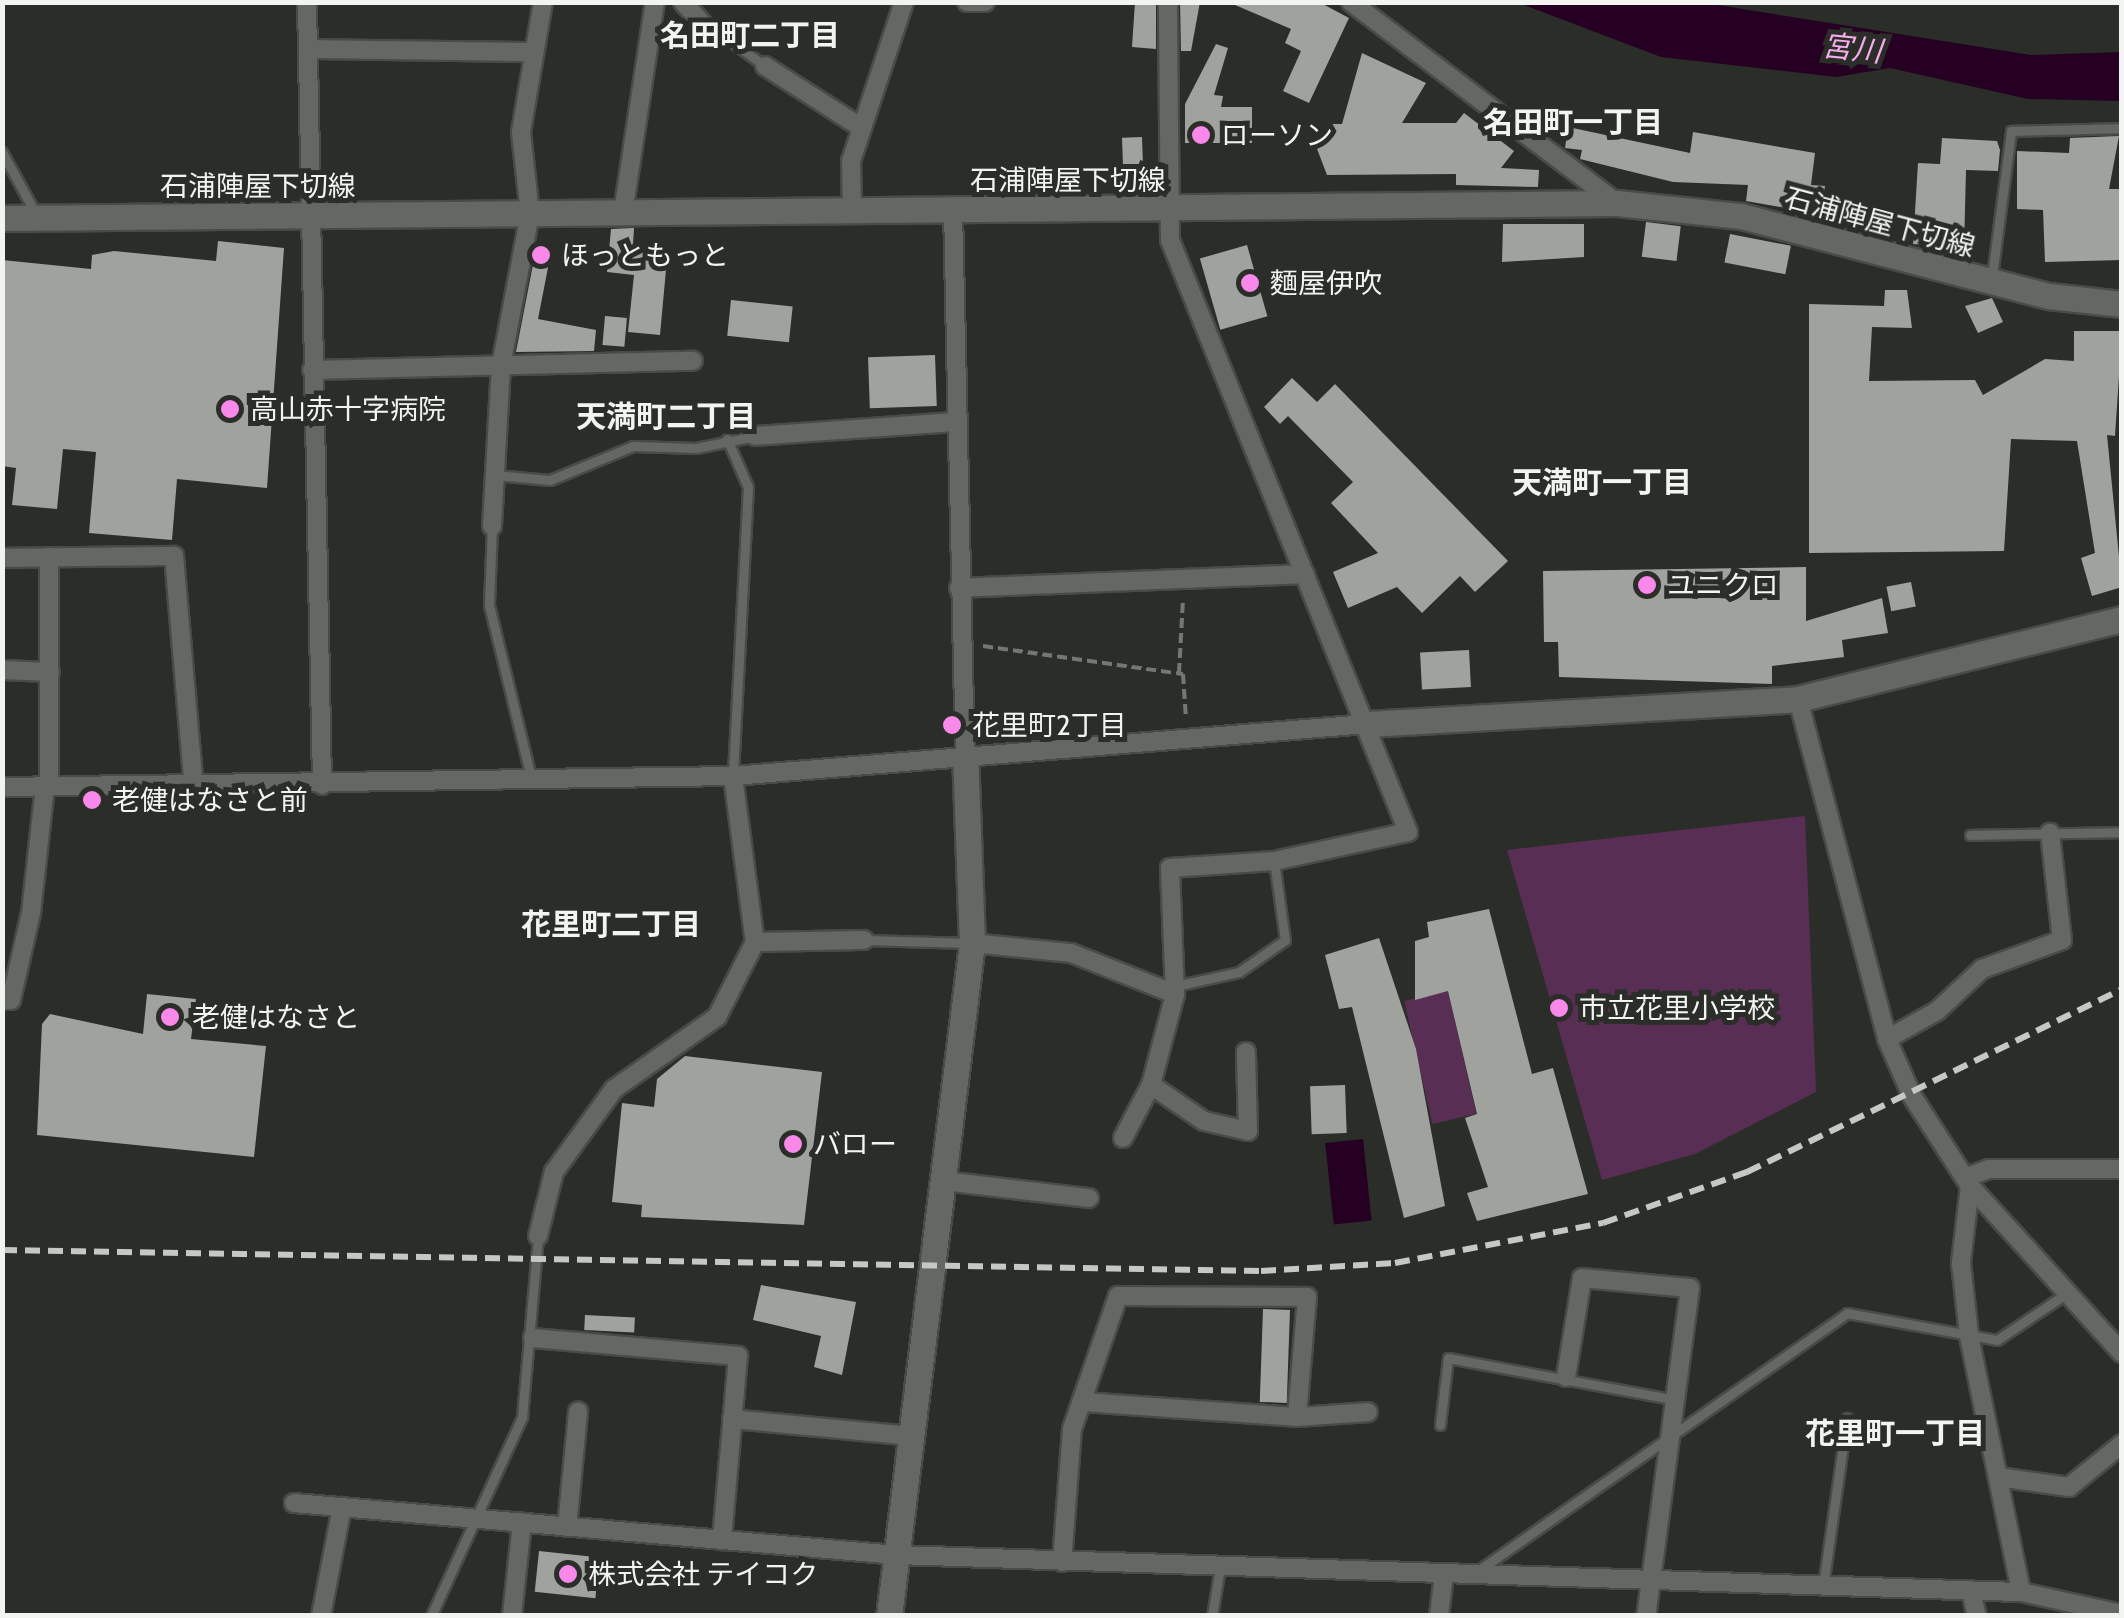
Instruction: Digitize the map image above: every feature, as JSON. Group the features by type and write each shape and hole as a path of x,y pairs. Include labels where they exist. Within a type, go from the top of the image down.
{"main road":[{"name":"石浦陣屋下切線","path":"2,218 1617,203 1741,216 1990,281 2122,304"},
{"path":"1367,724 1798,700 2122,619"},
{"path":"889,1616 972,943 964,756"}],"street":[{"path":"307,2 322,784"},
{"path":"492,526 501,366 530,214 520,172 542,2"},
{"path":"623,213 655,2"},
{"path":"682,2 704,25"},
{"path":"852,211 862,128 904,2"},
{"path":"967,2 985,2"},
{"path":"1123,1138 1151,1085 1175,990 1170,868 1274,861 1408,832 1170,240 1166,210 1168,2"},
{"path":"1351,2 1617,203"},
{"path":"308,49 533,52"},
{"path":"765,66 862,128"},
{"path":"953,209 964,756"},
{"path":"312,370 692,361"},
{"path":"755,436 957,422"},
{"path":"2,558 174,556 194,787"},
{"path":"2,1000 11,1000 31,914 47,787 49,557"},
{"path":"959,588 1305,574"},
{"path":"2,670 50,672"},
{"path":"1798,700 1886,1040 1968,1182 2122,1353"},
{"path":"2,787 532,784 733,776 1367,724"},
{"path":"538,1236 554,1172 614,1089 716,1018 755,942 733,776"},
{"path":"1886,1040 1937,1011 1982,969 2062,940 2050,833"},
{"path":"755,942 864,940"},
{"path":"972,943 1072,954 1175,990"},
{"path":"1151,1085 1204,1121 1248,1131 1246,1052"},
{"path":"1968,1182 1988,1169 2122,1169"},
{"path":"944,1181 1088,1198"},
{"path":"1968,1182 1960,1263 1969,1336 2021,1592"},
{"path":"1566,1377 1582,1278 1690,1288 1666,1436 1656,1564 1647,1580 1646,1616"},
{"path":"1062,1562 1082,1402 1118,1296 1306,1297 1297,1417"},
{"path":"533,1338 738,1356 722,1540"},
{"path":"1082,1402 1297,1417 1368,1412"},
{"path":"567,1527 578,1412"},
{"path":"732,1419 912,1436"},
{"path":"1998,1476 2069,1487 2122,1444"},
{"path":"294,1502 897,1555 2021,1592 2122,1614"},
{"path":"321,1616 342,1507"},
{"path":"512,1616 522,1523"},
{"path":"1439,1616 1444,1574"},
{"path":"1971,1591 1977,1616"}],"lane":[{"path":"704,25 709,20 765,66"},
{"path":"1990,281 2011,131 2122,128"},
{"path":"2,152 37,218"},
{"path":"494,475 550,480 633,446 755,436"},
{"path":"727,438 748,487 733,776"},
{"path":"492,526 489,605 532,784"},
{"path":"1970,836 2122,832"},
{"path":"1175,990 1239,972 1285,940 1274,861"},
{"path":"864,940 972,943"},
{"path":"431,1616 522,1417 533,1338 538,1236"},
{"path":"1473,1575 1847,1312 1969,1336 2010,1336 2067,1293"},
{"path":"1440,1424 1448,1358 1566,1377 1672,1400"},
{"path":"1823,1586 1848,1418"},
{"path":"1212,1616 1220,1567"}],"path":[{"path":"1183,579 1179,673 1187,739"},
{"path":"961,646 1179,673"}],"shaded area":[{"path":"1805,816 1816,1092 1695,1154 1602,1180 1507,850"},
{"path":"1448,991 1476,1114 1432,1124 1404,1001"}],"water":[{"name":"宮川","path":"1519,3 1705,3 2031,55 2121,52 2121,101 2028,99 1890,68 1836,77 1661,57"},
{"path":"1363,1139 1372,1221 1334,1225 1325,1143"}],"building":[{"path":"1135,2 1156,2 1156,49 1132,47"},
{"path":"1180,2 1200,2 1191,51 1181,51"},
{"path":"1228,2 1319,2 1349,18 1309,103 1283,91 1301,51 1285,43 1291,29"},
{"path":"1216,44 1228,48 1214,95 1223,96 1221,107 1252,107 1252,143 1185,143 1185,104"},
{"path":"1362,53 1426,83 1402,123 1456,123 1464,113 1514,151 1501,168 1539,170 1538,187 1456,185 1456,174 1327,175 1314,141 1326,141 1326,124 1342,124"},
{"path":"1568,127 1690,153 1693,132 1815,153 1811,185 1825,186 1821,214 1746,201 1748,185 1673,182 1580,159 1582,150 1565,148"},
{"path":"2119,136 2109,189 2122,189 2122,260 2045,262 2043,210 2017,209 2017,151 2069,153 2070,138"},
{"path":"1142,137 1143,170 1123,171 1122,138"},
{"path":"1942,138 1997,141 2000,150 1998,171 1966,170 1964,248 1913,244 1918,163 1940,164"},
{"path":"1646,222 1681,226 1676,261 1642,257"},
{"path":"1503,224 1584,224 1584,257 1502,262"},
{"path":"634,228 633,244 668,248 660,335 628,332 634,275 607,272 611,229"},
{"path":"1730,234 1791,246 1785,274 1724,262"},
{"name":"高山赤十字病院","path":"218,241 284,248 267,488 177,479 172,540 89,533 96,452 63,449 57,509 12,505 16,468 2,466 2,260 91,269 92,255 114,251 216,261"},
{"path":"537,244 552,247 538,319 596,330 594,351 516,352"},
{"path":"1247,245 1267,316 1220,330 1200,259"},
{"path":"1885,290 1907,290 1912,328 1872,327 1869,381 1975,380 1983,395 2045,359 2074,361 2074,331 2122,331 2115,436 2107,435 2122,587 2092,596 2081,558 2095,553 2077,441 2011,439 2004,551 1809,553 1809,304 1884,306"},
{"path":"1992,298 2003,322 1978,333 1965,306"},
{"path":"731,300 793,306 789,342 727,336"},
{"path":"605,316 627,318 624,347 602,345"},
{"path":"935,355 937,406 870,408 868,357"},
{"path":"1292,378 1317,402 1335,384 1508,561 1475,592 1460,576 1422,613 1397,587 1348,608 1333,572 1378,553 1331,503 1353,482 1288,416 1280,424 1264,407"},
{"path":"1806,567 1806,621 1882,598 1888,633 1842,640 1844,657 1772,666 1772,684 1559,677 1558,642 1544,642 1543,571"},
{"path":"1911,582 1916,607 1891,611 1886,587"},
{"path":"1469,650 1471,687 1422,690 1420,653"},
{"path":"1489,909 1532,1074 1553,1068 1588,1194 1477,1221 1467,1193 1488,1187 1465,1118 1477,1114 1448,991 1415,1000 1415,941 1429,937 1427,922"},
{"path":"1379,938 1416,1049 1445,1206 1404,1218 1352,1007 1339,1009 1325,955"},
{"path":"147,994 196,999 191,1039 266,1046 254,1157 37,1135 42,1024 50,1014 143,1034"},
{"path":"685,1056 822,1072 804,1225 641,1217 642,1205 612,1202 622,1103 654,1107 657,1079"},
{"path":"1345,1085 1347,1133 1312,1134 1310,1086"},
{"path":"761,1285 856,1302 842,1375 814,1367 821,1336 753,1320"},
{"path":"1263,1309 1290,1310 1287,1403 1260,1402"},
{"path":"585,1315 635,1318 634,1333 584,1330"},
{"name":"株式会社 テイコク","path":"539,1551 600,1557 595,1598 535,1592"}],"railway":[{"path":"2,1250 1261,1271 1395,1263 1603,1223 1747,1172 2122,989"}],"place":[{"name":"ローソン","path":"1201,135"},
{"name":"ほっともっと","path":"541,255"},
{"name":"麵屋伊吹","path":"1250,283"},
{"name":"高山赤十字病院","path":"230,409"},
{"name":"ユニクロ","path":"1647,585"},
{"name":"花里町2丁目","path":"952,725"},
{"name":"老健はなさと前","path":"92,800"},
{"name":"市立花里小学校","path":"1559,1008"},
{"name":"老健はなさと","path":"170,1017"},
{"name":"バロー","path":"793,1144"},
{"name":"株式会社 テイコク","path":"568,1574"}],"district":[{"name":"名田町二丁目","path":"750,36"},
{"name":"名田町一丁目","path":"1573,123"},
{"name":"天満町二丁目","path":"666,417"},
{"name":"天満町一丁目","path":"1602,483"},
{"name":"花里町二丁目","path":"611,925"},
{"name":"花里町一丁目","path":"1895,1434"}]}
